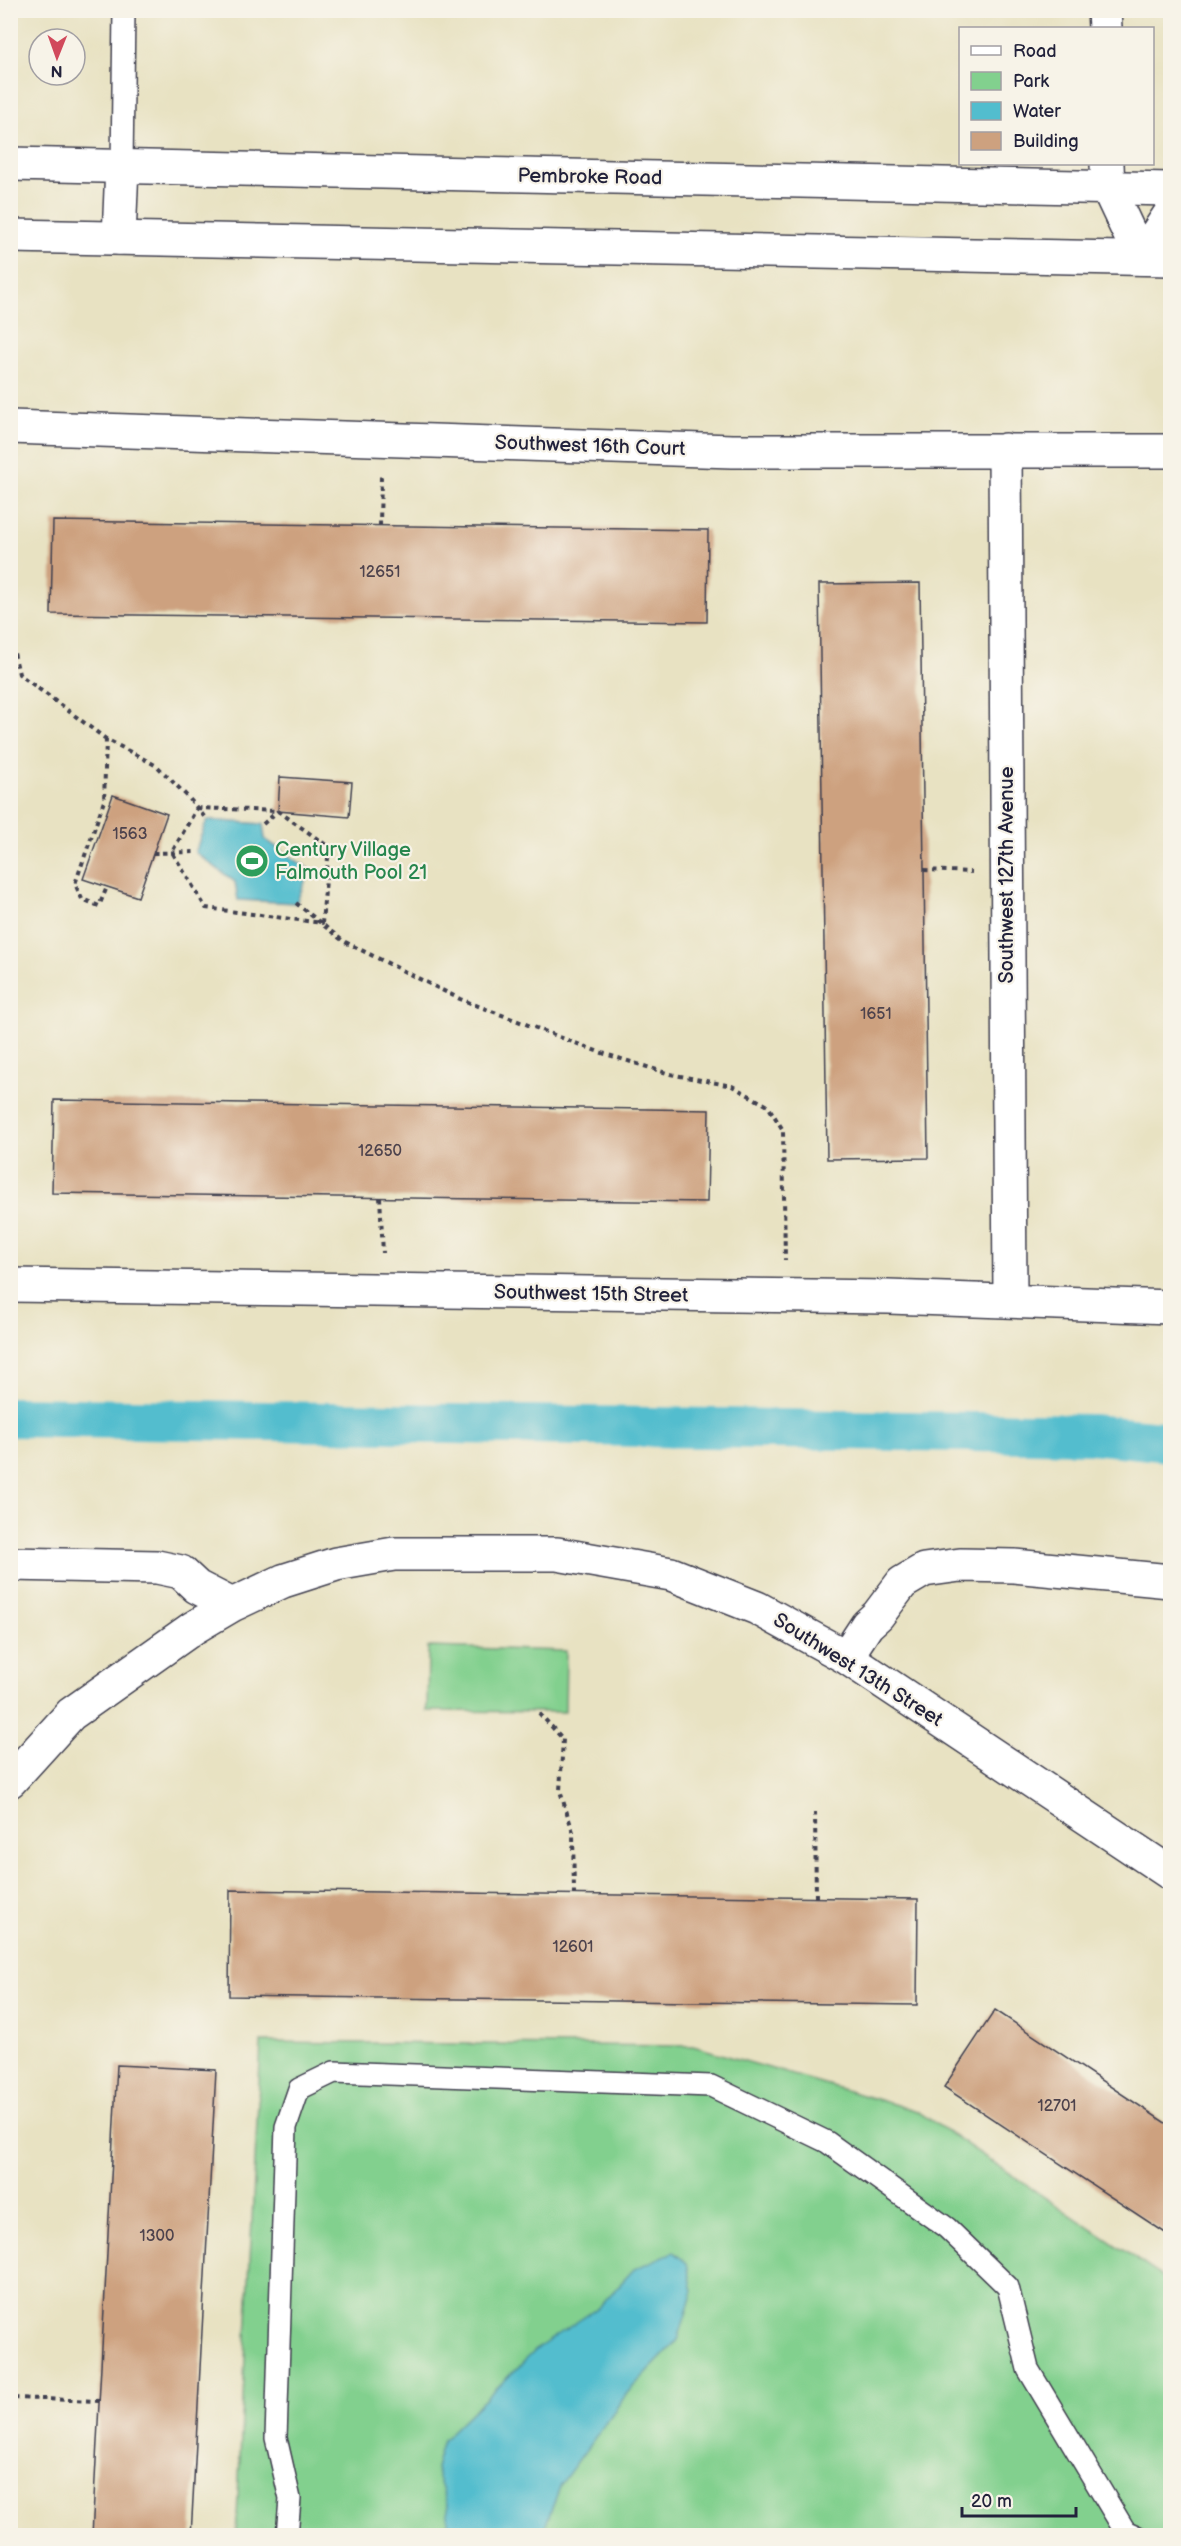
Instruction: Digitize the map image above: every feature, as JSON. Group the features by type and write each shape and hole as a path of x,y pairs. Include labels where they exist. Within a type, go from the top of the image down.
{"street":[{"path":"1104,10 1105,27"},
{"name":"Pembroke Road","path":"10,164 1108,176 1170,189"},
{"path":"119,238 122,166"},
{"path":"1108,176 1156,258"},
{"path":"1156,258 1170,214"},
{"path":"10,236 1156,258"},
{"name":"Southwest 16th Court","path":"11,427 732,451 1170,451"},
{"name":"Southwest 127th Avenue","path":"1005,450 1010,1300"},
{"name":"Southwest 15th Street","path":"10,1285 1010,1300 1170,1307"},
{"name":"Southwest 13th Street","path":"10,1781 70,1714 193,1628 232,1605 283,1581 336,1564 394,1554 557,1554 671,1574 757,1608 846,1657 1170,1873"},
{"path":"10,1564 157,1566 181,1572 197,1587 232,1605"},
{"path":"846,1657 867,1625 878,1615 902,1583 924,1570 960,1565 1014,1566 1170,1581"}],"lane":[{"path":"122,166 124,10"},
{"path":"287,2535 290,2499 276,2438 286,2127 299,2089 334,2072 711,2086 827,2142 947,2228 1008,2287 1028,2369 1125,2531 1136,2535"}],"path":[{"path":"10,535 11,427"},
{"path":"380,526 381,465"},
{"path":"10,636 19,674 106,739 157,766 207,820"},
{"path":"106,739 104,801 75,884 82,899 99,906 107,886"},
{"path":"197,808 278,811 329,847 322,923"},
{"path":"172,852 197,808"},
{"path":"263,824 278,811"},
{"path":"172,852 206,908 322,923"},
{"path":"153,853 195,852"},
{"path":"924,870 1007,873"},
{"path":"296,903 343,941 460,999 599,1052 670,1074 732,1086 768,1106 783,1130 784,1296"},
{"path":"380,1197 385,1291"},
{"path":"539,1713 563,1739 560,1791 573,1832 574,1894"},
{"path":"815,1812 816,1898"},
{"path":"14,2398 99,2401"}],"green space":[{"path":"428,1647 566,1651 565,1712 427,1711"},
{"path":"261,2042 693,2046 917,2111 1170,2282 1170,2535 236,2536"}],"water":[{"name":"Century Village Falmouth Pool 21","path":"207,820 263,824 265,839 310,870 296,903 238,900 235,882 195,852"},
{"path":"673,2252 687,2263 693,2291 678,2340 628,2392 561,2484 542,2535 448,2535 448,2507 435,2468 443,2440 538,2348 599,2307 634,2269"}],"building":[{"path":"53,521 708,530 707,622 51,614"},
{"path":"920,583 928,1158 827,1159 819,584"},
{"path":"280,777 352,782 349,817 278,811"},
{"path":"113,795 167,814 138,897 83,879"},
{"path":"54,1100 709,1110 707,1202 52,1193"},
{"path":"230,1890 918,1899 917,2005 229,1996"},
{"path":"995,2010 1170,2126 1170,2236 944,2087"},
{"path":"117,2065 216,2070 191,2536 92,2536"}],"waterway":[{"path":"10,1417 1091,1434 1170,1442"}],"place":[{"name":"Century Village Falmouth Pool 21","path":"252,861"}]}
